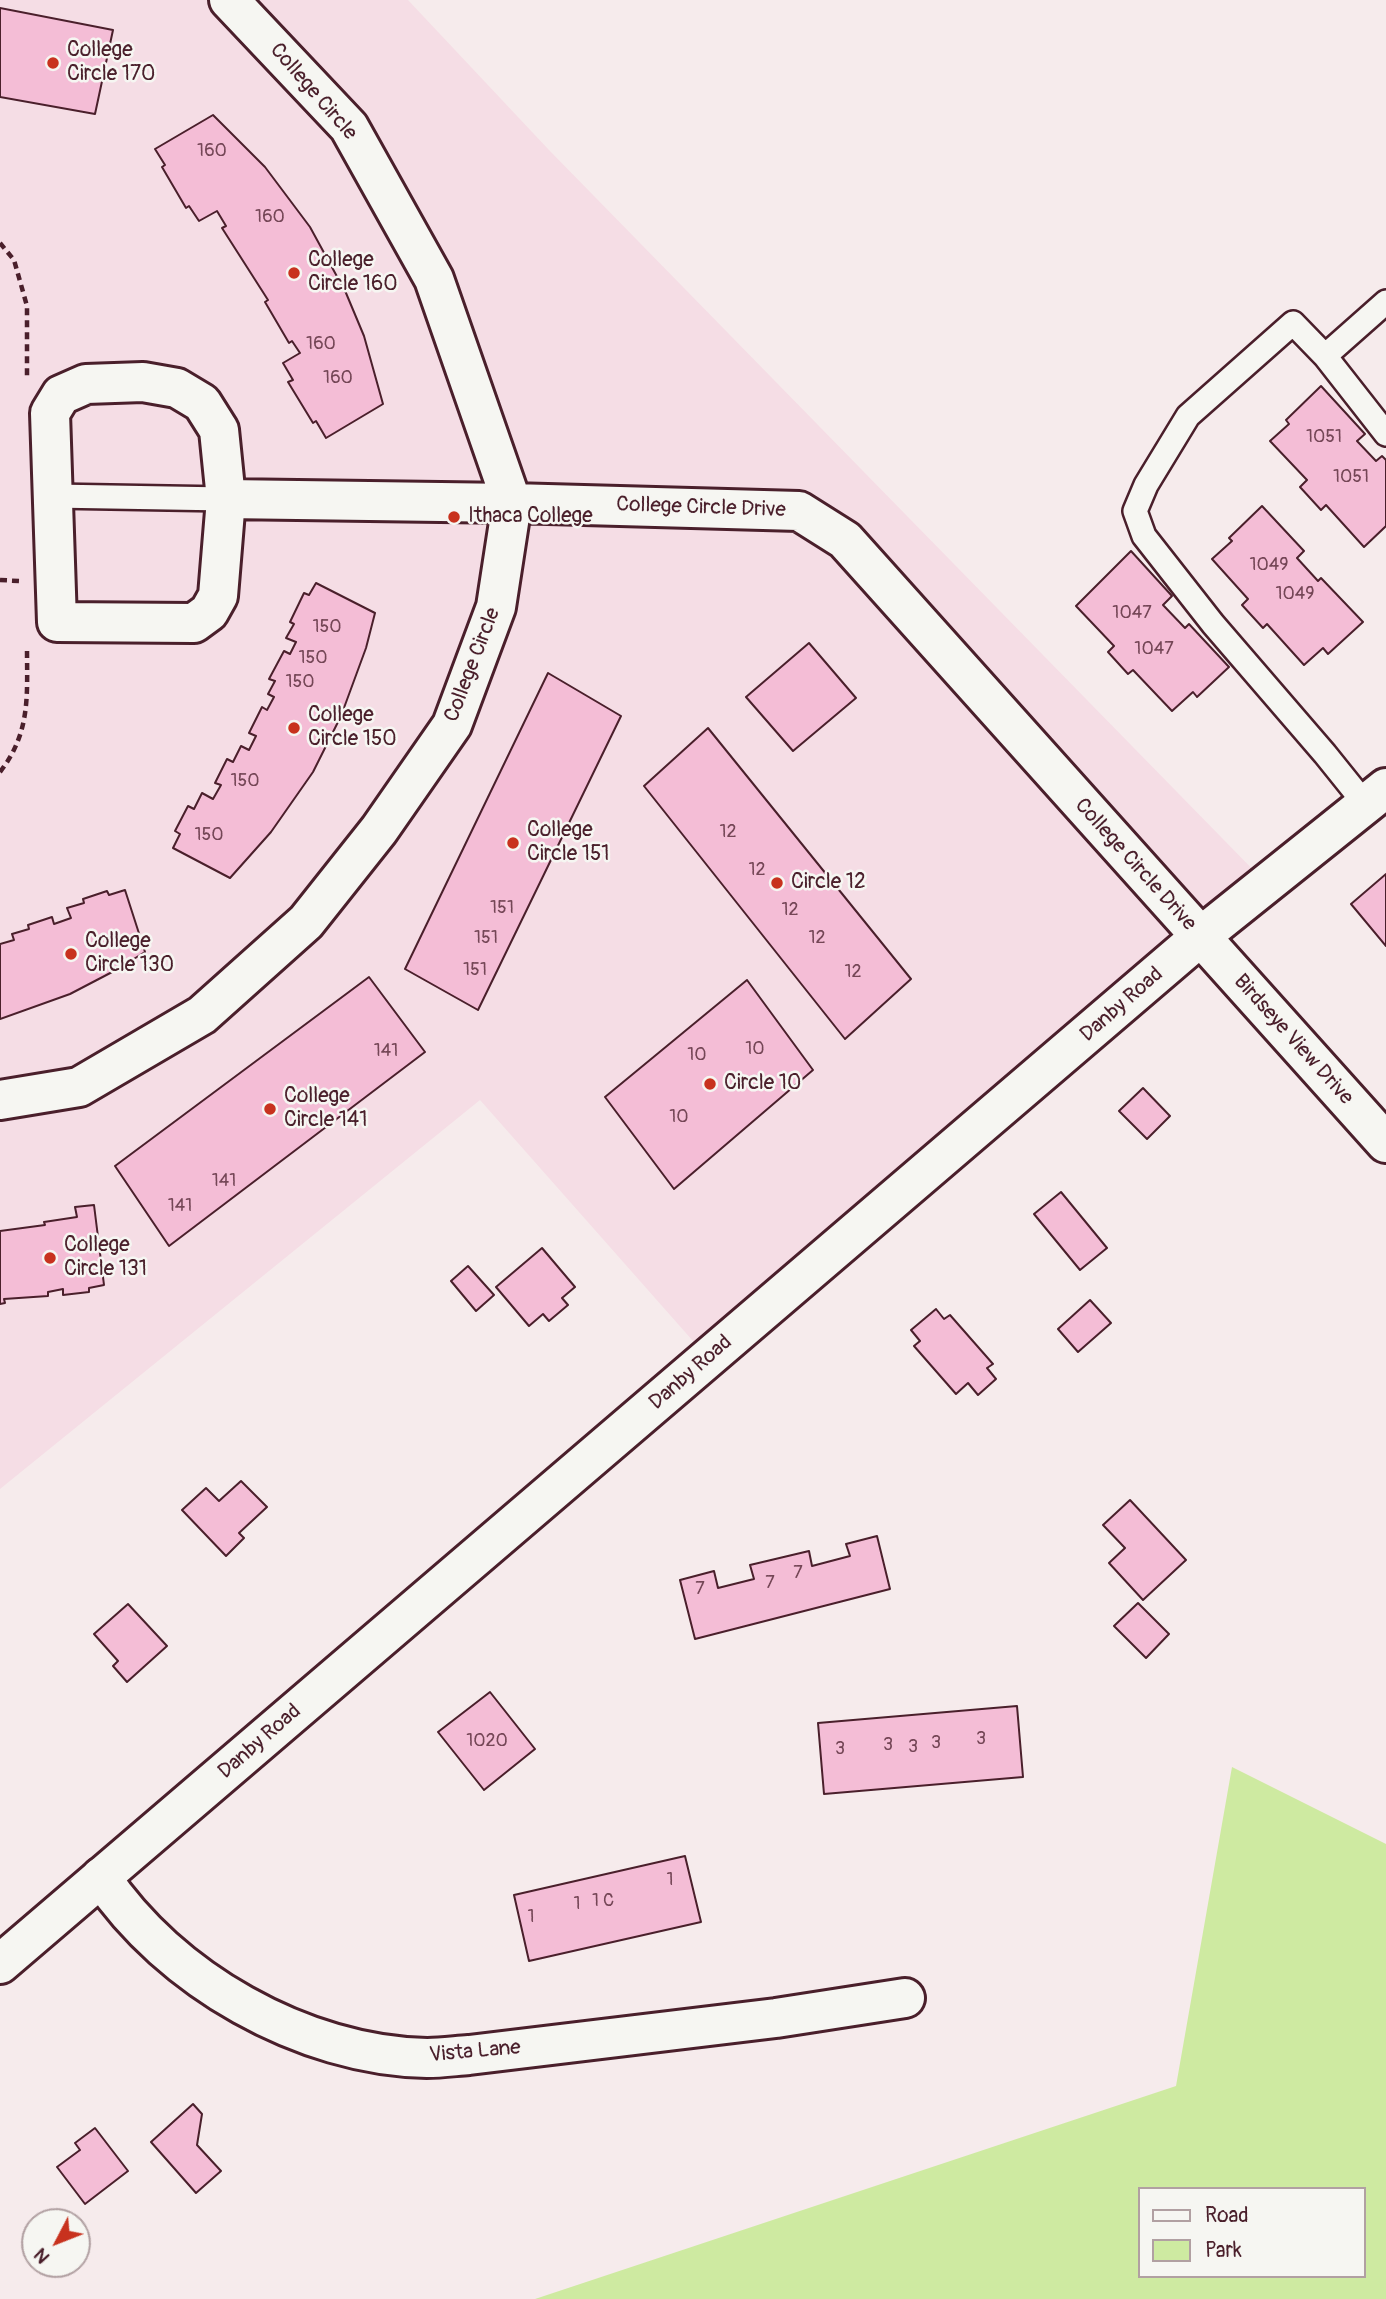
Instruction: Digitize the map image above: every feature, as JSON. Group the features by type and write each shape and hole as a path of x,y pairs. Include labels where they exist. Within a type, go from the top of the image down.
{"street":[{"name":"College Circle","path":"0,1100 79,1087 113,1068 202,1015 306,922 379,830 452,725 496,607 512,503 434,279 349,127 229,0"},
{"path":"143,382 177,388 202,403 219,430 226,499 218,596 209,612 194,623 57,622 53,496 38,420 61,395 86,384 143,382"},
{"name":"College Circle Drive","path":"226,499 799,511 845,540 1200,937"},
{"name":"Danby Road","path":"0,1964 1200,937 1376,796"},
{"name":"Birdseye View Drive","path":"1200,937 1386,1143"},
{"name":"Vista Lane","path":"101,1877 121,1906 146,1933 182,1964 233,1998 286,2027 320,2040 391,2055 427,2058 469,2055 633,2033 776,2018 905,1998"}],"lane":[{"path":"1325,356 1386,302"},
{"path":"1376,796 1325,754 1213,624 1144,536 1135,511 1146,485 1188,416 1293,323 1325,356 1386,434"},
{"path":"53,496 226,499"}],"path":[{"path":"0,580 27,581"}],"shaded area":[{"name":"Ithaca College","path":"0,0 408,0 549,150 1267,884 708,1358 480,1100 0,1489"}],"green space":[{"path":"1232,1767 1386,1844 1386,2299 535,2299 1176,2086"}],"building":[{"name":"College Circle 170","path":"0,8 113,30 95,114 0,97"},
{"name":"College Circle 160","path":"213,115 265,167 310,227 346,293 364,336 383,404 326,438 316,421 313,423 288,382 293,380 283,363 300,353 292,341 289,343 265,302 268,300 222,228 226,226 217,211 199,221 189,206 186,208 162,167 165,165 155,149"},
{"path":"1321,386 1365,434 1357,441 1376,461 1382,456 1386,460 1386,526 1364,547 1326,505 1321,510 1300,487 1307,480 1270,441 1289,424 1286,420"},
{"path":"1262,506 1304,551 1297,558 1318,581 1321,578 1363,622 1328,654 1323,648 1304,665 1267,624 1263,628 1242,605 1248,599 1212,559 1232,541 1229,538"},
{"path":"1131,551 1172,596 1163,605 1185,628 1189,624 1229,667 1197,697 1193,692 1172,711 1133,670 1128,674 1108,652 1114,646 1076,606"},
{"name":"College Circle 150","path":"316,583 375,613 366,648 341,716 313,772 271,832 230,878 173,848 180,834 175,831 188,806 194,809 202,793 213,799 221,785 215,783 227,759 233,762 241,746 249,750 256,736 249,733 262,707 267,710 274,697 268,694 275,681 269,679 284,651 290,654 296,642 286,638 294,624 290,622 304,593 309,595"},
{"path":"809,643 856,698 793,751 746,697"},
{"name":"College Circle 151","path":"548,673 621,716 478,1010 405,969"},
{"name":"Circle 12","path":"708,728 911,979 845,1039 644,786"},
{"path":"1386,874 1386,946 1351,904"},
{"name":"College Circle 130","path":"125,890 145,952 70,994 0,1019 0,944 14,940 12,934 29,929 28,925 52,917 54,924 71,918 67,908 84,903 83,899 107,891 109,895"},
{"name":"College Circle 141","path":"369,977 425,1052 169,1246 115,1166"},
{"name":"Circle 10","path":"747,980 813,1070 674,1189 605,1097"},
{"path":"1143,1088 1170,1116 1147,1139 1119,1111"},
{"path":"1061,1192 1107,1248 1080,1270 1034,1214"},
{"name":"College Circle 131","path":"94,1205 104,1285 89,1288 89,1292 63,1295 63,1289 48,1292 48,1296 4,1299 5,1303 0,1304 0,1231 45,1225 44,1222 77,1217 75,1207"},
{"path":"542,1248 575,1287 562,1298 568,1305 549,1321 543,1314 529,1326 496,1287"},
{"path":"468,1266 494,1295 476,1311 451,1281"},
{"path":"1090,1300 1111,1323 1078,1352 1058,1329"},
{"path":"936,1309 944,1319 950,1315 993,1364 987,1368 996,1379 978,1395 968,1383 956,1394 914,1346 920,1341 911,1330"},
{"path":"241,1481 267,1507 239,1533 244,1538 226,1556 182,1510 206,1488 219,1501"},
{"path":"1130,1500 1186,1560 1143,1600 1109,1563 1125,1548 1103,1525"},
{"path":"877,1536 890,1589 695,1639 680,1580 714,1571 718,1588 754,1579 750,1565 809,1551 812,1566 850,1556 846,1544"},
{"path":"1138,1603 1169,1634 1146,1658 1114,1626"},
{"path":"128,1604 167,1646 127,1682 113,1666 118,1661 94,1634"},
{"path":"490,1692 535,1749 484,1790 438,1732"},
{"path":"1017,1706 1023,1777 824,1794 818,1723"},
{"path":"685,1856 701,1922 529,1961 514,1895"},
{"path":"193,2104 202,2114 197,2145 221,2171 196,2193 151,2142"},
{"path":"95,2128 128,2171 85,2204 57,2167 80,2150 75,2143"}],"place":[{"name":"College Circle 170","path":"53,63"},
{"name":"College Circle 160","path":"294,273"},
{"name":"Ithaca College","path":"454,517"},
{"name":"College Circle 150","path":"294,728"},
{"name":"College Circle 151","path":"513,843"},
{"name":"Circle 12","path":"777,883"},
{"name":"College Circle 130","path":"71,954"},
{"name":"Circle 10","path":"710,1084"},
{"name":"College Circle 141","path":"270,1109"},
{"name":"College Circle 131","path":"50,1258"}]}
